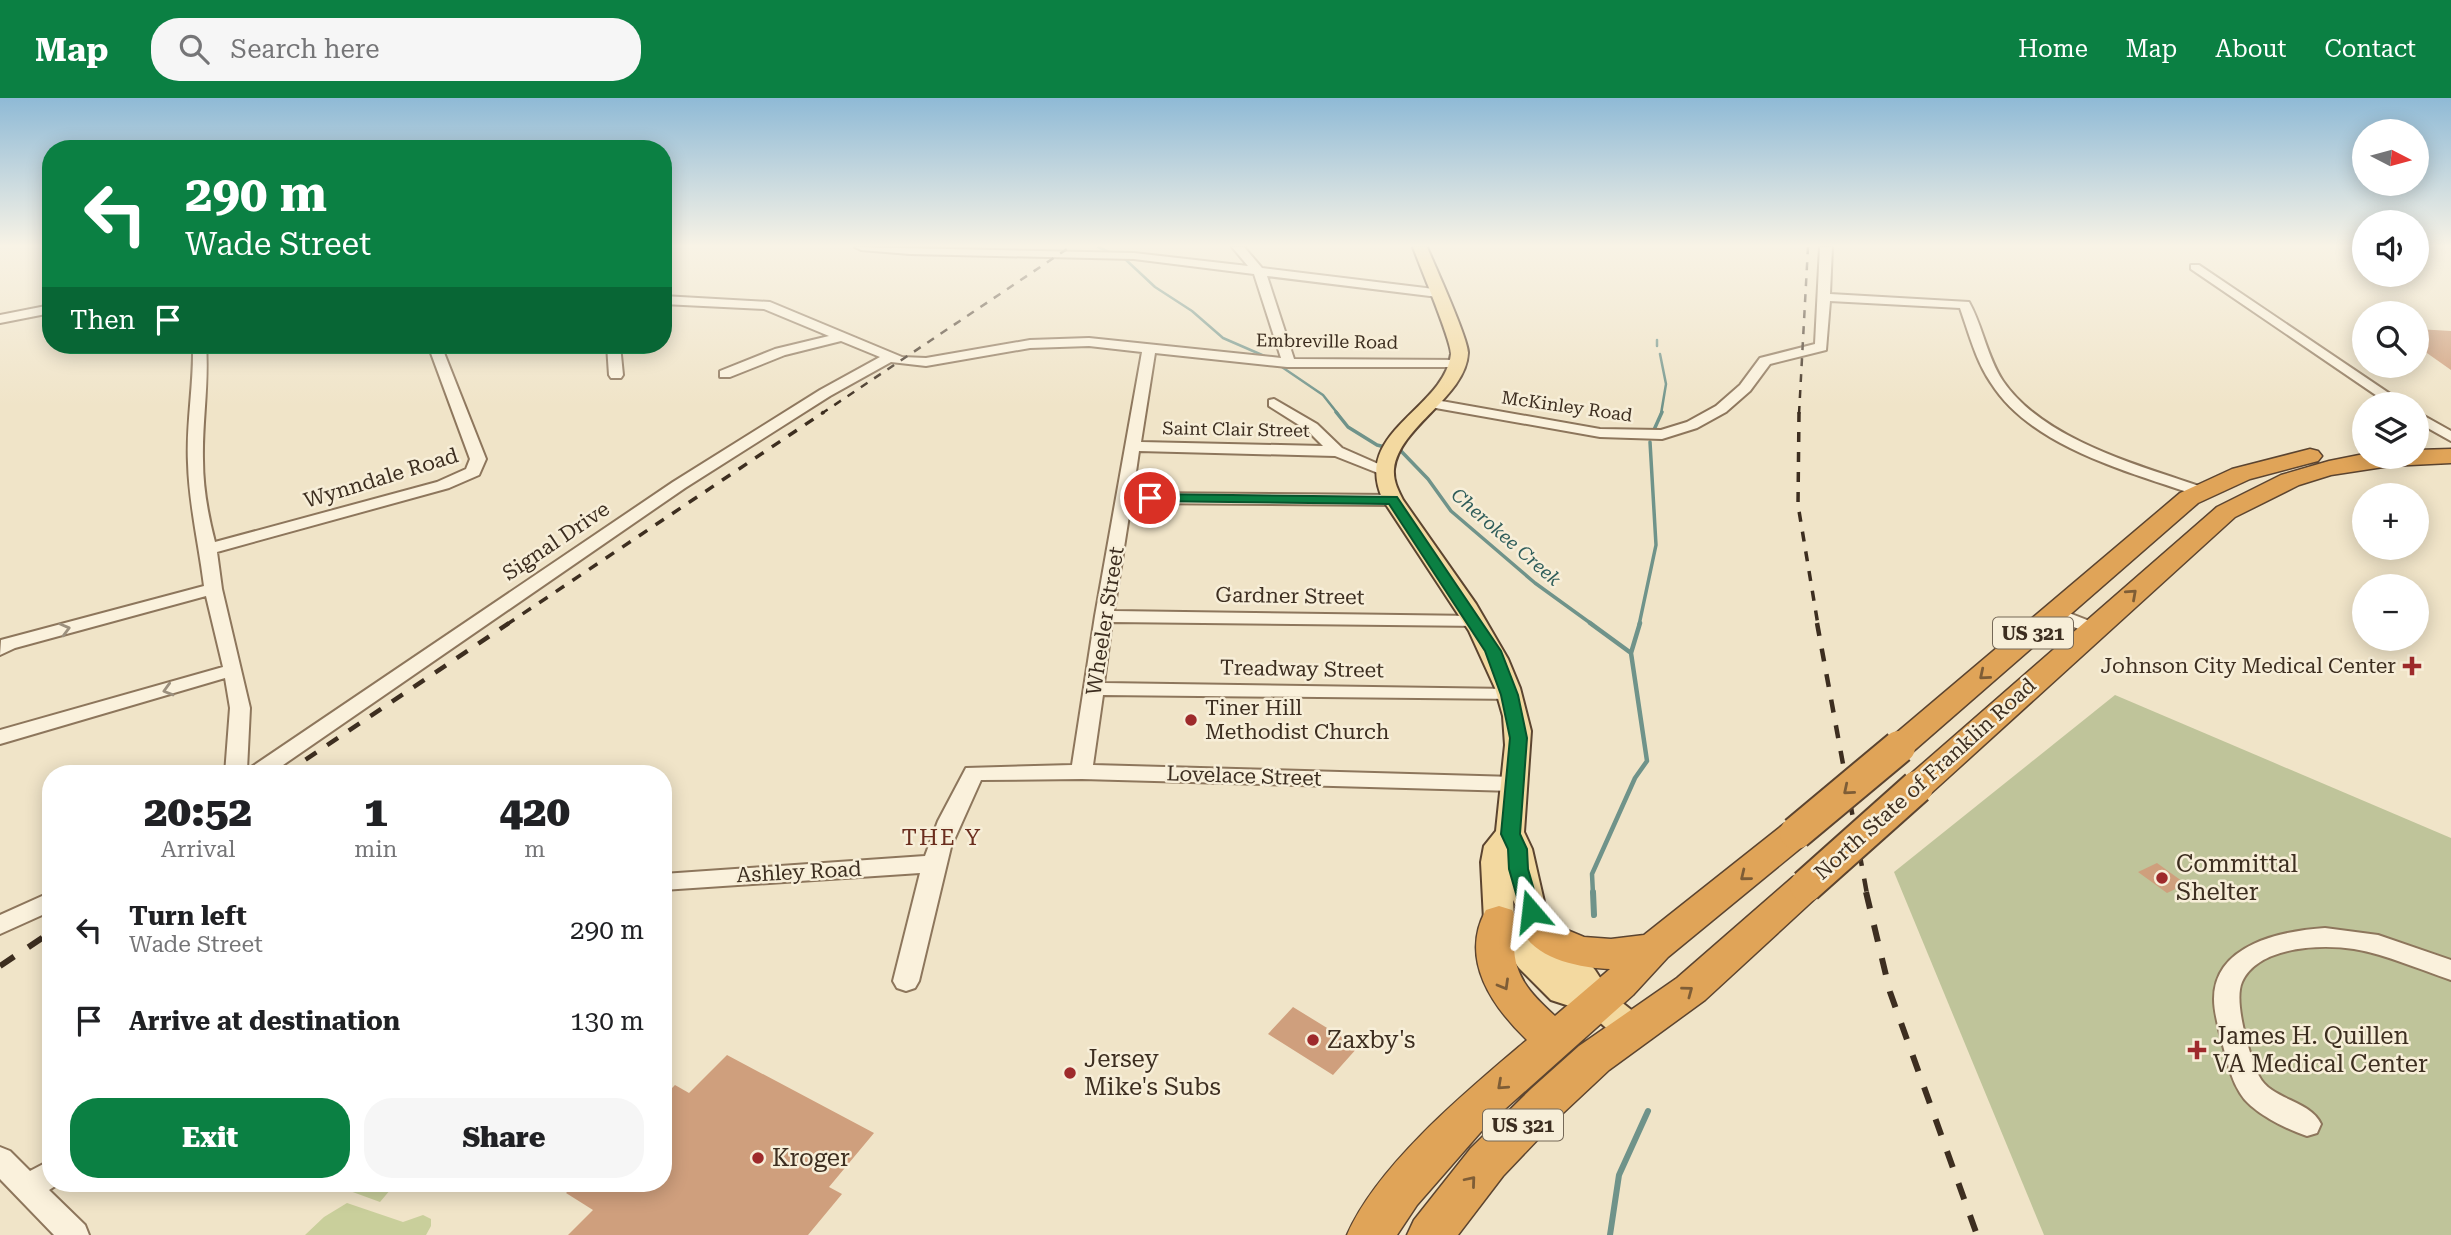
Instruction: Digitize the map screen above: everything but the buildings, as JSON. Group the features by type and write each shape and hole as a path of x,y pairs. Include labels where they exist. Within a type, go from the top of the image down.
{"highway":[{"path":"2429,440 2451,439"},
{"name":"North State of Franklin Road","path":"1599,1002 1656,947 1899,747 2189,498 2241,474 2328,451 2352,448"},
{"name":"North State of Franklin Road","path":"1632,1030 1691,989 2218,518 2287,481 2363,463 2451,456"},
{"path":"1499,920 1493,945 1500,978 1507,992 1553,1039"},
{"path":"1543,934 1573,951 1596,955 1628,954 1656,947"},
{"name":"US 321","path":"1370,1235 1401,1191 1452,1132 1553,1039 1599,1002"},
{"name":"US 321","path":"1430,1235 1487,1162 1547,1101 1594,1058 1632,1030"}],"main road":[{"path":"1441,300 1458,343 1454,373 1388,456 1385,483 1393,500 1493,651 1510,695 1518,738 1510,834 1517,849 1518,869 1531,911 1543,934 1560,957 1583,978 1599,1002 1632,1030"},
{"path":"1510,834 1498,846 1496,862 1499,920 1530,960 1562,991 1599,1002"}],"street":[{"name":"Embreville Road","path":"672,300 766,305 889,358 926,362 1030,344 1089,342 1280,362 1457,363"},
{"path":"1269,300 1288,355 1280,362"},
{"name":"McKinley Road","path":"1430,403 1600,433 1651,436 1673,432 1721,409 1745,388 1765,361 1788,353 1821,347 1825,300"},
{"path":"1879,300 1965,305 1996,381 2023,412 2056,435 2202,492"},
{"path":"2244,300 2380,392"},
{"path":"0,319 42,310"},
{"path":"725,374 780,352 842,337"},
{"name":"Wheeler Street","path":"1082,772 1104,616 1149,347"},
{"path":"200,354 201,374 195,459 198,507 240,708 237,765"},
{"name":"Wynndale Road","path":"208,549 443,485 473,472 478,459 437,354"},
{"path":"614,354 616,375"},
{"name":"Signal Drive","path":"268,765 679,485 825,393 889,358"},
{"path":"1274,403 1312,427 1337,451 1388,456"},
{"path":"2429,424 2451,439"},
{"name":"Saint Clair Street","path":"1134,446 1337,451"},
{"path":"1125,498 1393,500"},
{"path":"0,649 8,644 213,589"},
{"path":"2056,613 2092,629"},
{"name":"Gardner Street","path":"1104,616 1475,622"},
{"path":"0,737 233,670"},
{"name":"Treadway Street","path":"1094,689 1510,695"},
{"name":"Lovelace Street","path":"934,864 962,791 974,772 1082,772 1514,784"},
{"path":"906,981 934,864"},
{"name":"Ashley Road","path":"672,881 934,864"},
{"path":"0,925 42,905"},
{"path":"2307,1124 2251,1088 2228,1017 2225,996 2231,975 2264,948 2319,937 2382,948 2425,959 2451,970"},
{"path":"0,1160 40,1180"},
{"path":"47,1192 74,1235"}],"green space":[{"name":"James H. Quillen VA Medical Center","path":"2115,695 2451,838 2451,1235 2044,1235 1894,872"},
{"path":"353,1192 388,1192 380,1202"},
{"path":"347,1203 403,1222 423,1215 431,1219 431,1226 426,1235 305,1235 324,1217"}],"waterway":[{"name":"Cherokee Creek","path":"1175,300 1223,338 1269,358"},
{"path":"1657,340 1657,346"},
{"path":"1660,354 1666,384 1661,414"},
{"name":"Cherokee Creek","path":"1276,363 1323,395 1338,414"},
{"name":"Cherokee Creek","path":"1336,412 1348,427 1377,445 1401,451 1428,479 1451,511 1535,583 1593,625"},
{"path":"1653,432 1662,412"},
{"path":"1639,625 1656,545 1650,442"},
{"name":"Cherokee Creek","path":"1590,623 1631,653"},
{"path":"1631,653 1640,623"},
{"path":"1593,894 1592,874 1635,778 1647,761 1631,653"},
{"path":"1593,892 1594,915"},
{"path":"1610,1235 1619,1175 1648,1111"}],"railway":[{"path":"821,414 991,300"},
{"path":"1799,414 1805,300"},
{"path":"506,625 824,412"},
{"path":"1799,412 1798,505 1818,625"},
{"path":"297,765 509,623"},
{"path":"1817,623 1867,894"},
{"path":"1866,892 1890,992 1977,1235"},
{"path":"0,966 42,938"}],"place":[{"name":"Johnson City Medical Center","path":"2412,666"},
{"name":"Tiner Hill Methodist Church","path":"1191,720"},
{"name":"Committal Shelter","path":"2162,878"},
{"name":"Zaxby's","path":"1313,1040"},
{"name":"James H. Quillen VA Medical Center","path":"2197,1050"},
{"name":"Jersey Mike's Subs","path":"1070,1073"},
{"name":"Kroger","path":"758,1158"}],"district":[{"name":"THE Y","path":"942,837"}],"route":[{"path":"1150,498 1393,500 1493,651 1510,695 1518,738 1510,834 1517,849 1518,869 1531,911"}]}
